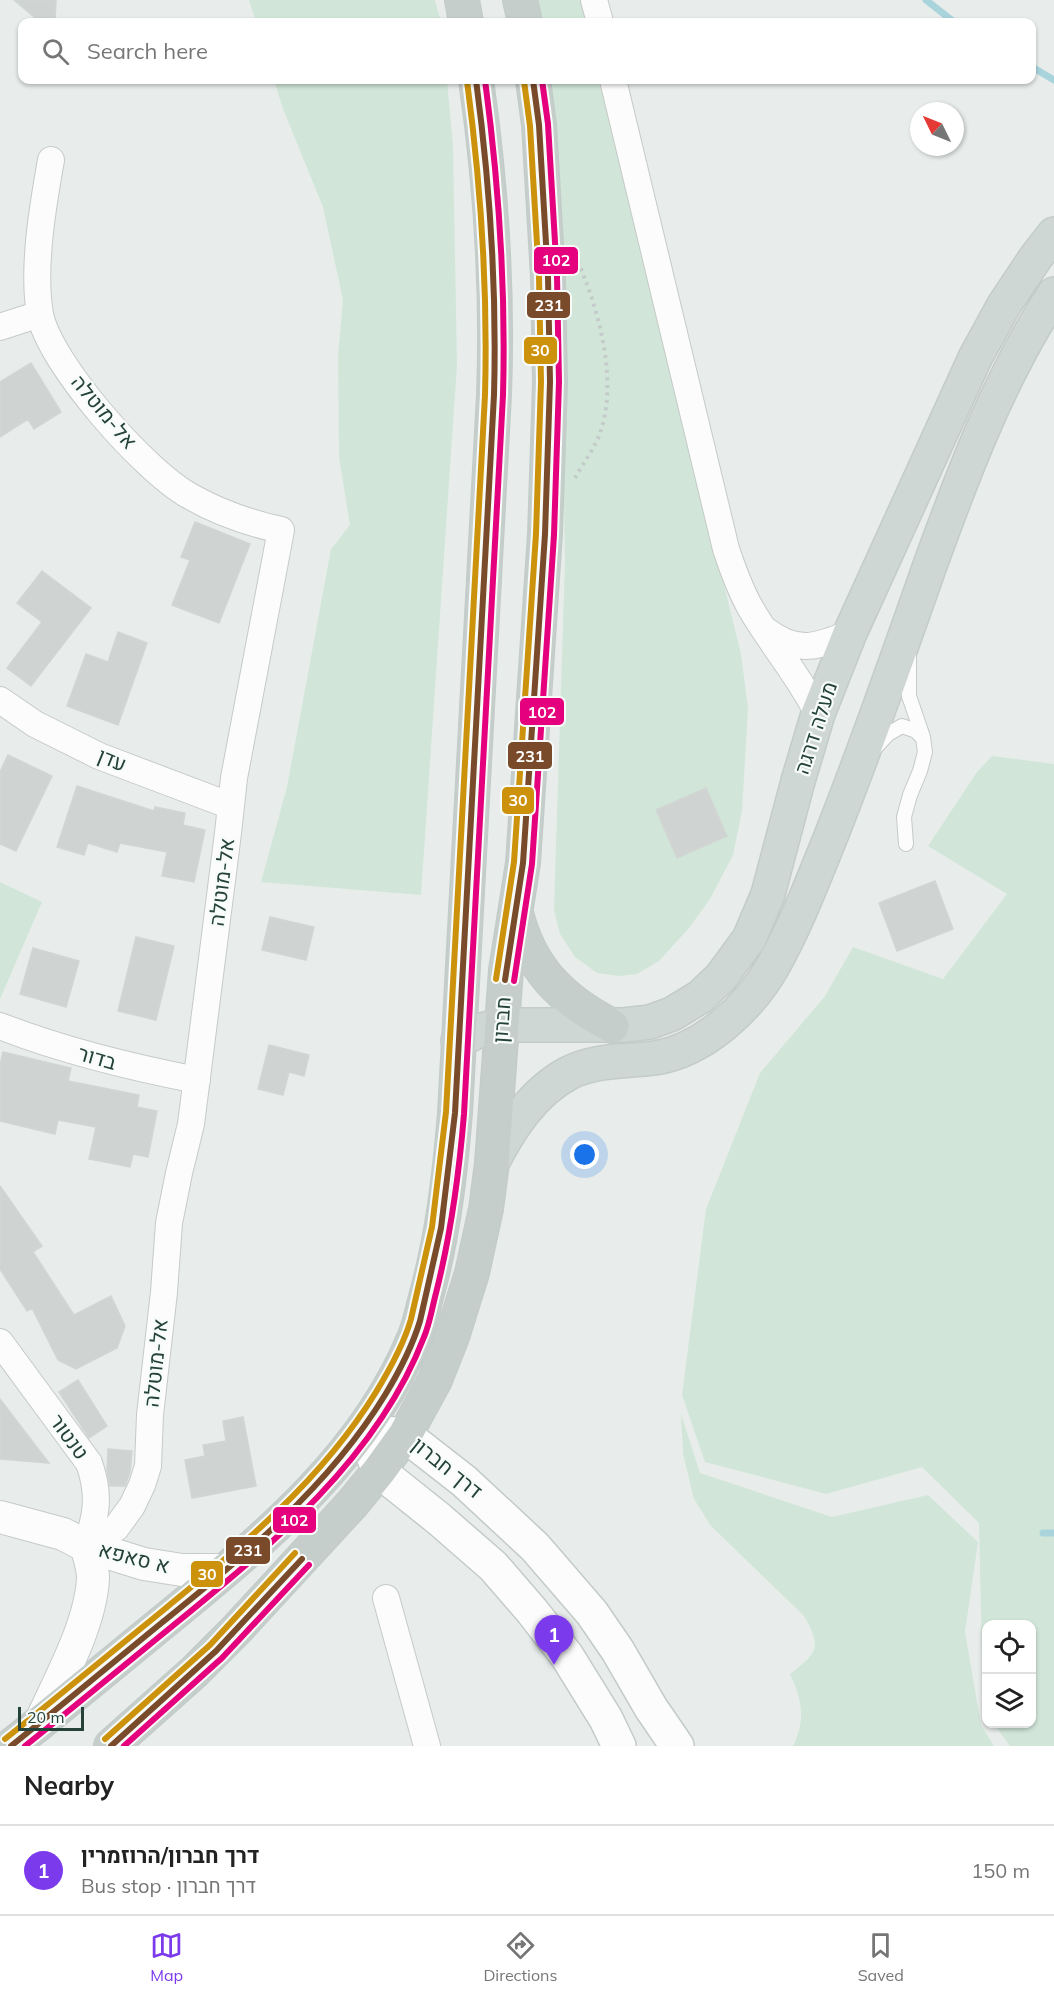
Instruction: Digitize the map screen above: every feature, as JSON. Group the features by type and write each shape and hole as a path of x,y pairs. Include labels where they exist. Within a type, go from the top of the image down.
{"highway":[{"path":"462,0 465,18"},
{"path":"520,0 524,18"},
{"name":"חברון","path":"11,1746 225,1570 272,1529 325,1477 363,1431 399,1371 416,1334 433,1270 451,1162 495,395 496,335 491,206 477,84"},
{"name":"חברון","path":"111,1746 194,1672 237,1629 352,1504 379,1471 405,1435 435,1380 452,1337 472,1273 486,1209 492,1163 506,970 523,863 540,604 550,382 548,277 539,125 534,84"},
{"path":"516,912 526,946 546,977 572,1002 612,1026"}],"main road":[{"name":"מעלה דרגה","path":"458,1041 478,1031 501,1025 612,1026 650,1022 672,1014 700,997 722,977 748,939 768,894 818,714 850,633 975,358 1004,304 1054,234"},
{"path":"492,1163 507,1136 525,1111 551,1084 571,1072 589,1066 659,1058 688,1047 717,1031 748,1000 772,967 819,863 852,782 975,450 1036,321 1054,294"},
{"path":"363,1431 379,1471 493,1566 532,1611 567,1656 606,1719 619,1746"},
{"name":"דרך חברון","path":"363,1431 405,1435 496,1509 562,1577 592,1613 677,1746"}],"street":[{"path":"594,0 599,18"},
{"path":"615,84 726,549 741,588 762,627 802,685 818,714"},
{"name":"אל-מוטלה","path":"51,160 41,223 38,274 40,314 47,335 76,381 107,420 137,452 186,494 216,510 281,530 234,778 191,1125 169,1223 164,1292 150,1414 148,1466 138,1496 122,1521 116,1528 86,1546"},
{"path":"0,327 40,314"},
{"path":"762,627 777,639 808,647 850,633"},
{"name":"עדן","path":"0,700 35,724 99,756 231,806"},
{"name":"בדור","path":"0,1026 126,1066 197,1080"},
{"name":"טנטור","path":"2,1350 89,1463 95,1480 97,1508 86,1546"},
{"path":"0,1517 63,1534 86,1546"},
{"name":"א סאפא","path":"86,1546 163,1568 225,1570"},
{"name":"א סאפא","path":"40,1723 88,1611 93,1576 86,1546"},
{"path":"386,1598 427,1746"}],"lane":[{"path":"906,844 904,817 925,752 923,737 909,696 908,627"},
{"path":"852,782 875,747 888,734 902,726 916,731 923,737"}],"path":[{"path":"570,486 600,435 606,411 607,363 597,317 582,270 572,249"}],"green space":[{"path":"249,0 435,0 440,18 255,18"},
{"path":"534,0 581,0 585,18 540,18"},
{"path":"275,84 447,84 453,146 457,365 421,895 261,882 287,787 331,549 350,525 339,457 338,356 343,300 323,207 283,109"},
{"path":"550,84 601,84 741,654 748,708 742,811 733,855 710,899 689,928 659,961 637,974 619,976 597,973 575,957 560,934 554,910 565,560 558,170"},
{"path":"992,756 1054,764 1054,1746 1010,1746 997,1728 1036,1728 1036,1620 982,1620 982,1661 979,1523 922,1467 826,1494 705,1462 682,1395 706,1209 760,1073 825,996 853,947 943,979 1007,894 928,846 977,772"},
{"path":"0,882 42,902 0,999"},
{"path":"681,1414 700,1473 832,1517 928,1495 978,1542 965,1632 981,1725 994,1746 793,1746 800,1727 801,1710 790,1674 807,1660 814,1649 815,1642 810,1627 804,1616 711,1526 694,1499 683,1454"}],"building":[{"path":"14,0 56,0 55,18 35,18"},
{"path":"31,363 61,412 34,429 28,419 0,437 0,382"},
{"path":"195,522 250,544 219,623 172,605 190,560 181,557"},
{"path":"42,571 91,608 31,686 7,668 42,622 17,603"},
{"path":"118,632 147,643 118,725 67,706 86,654 108,662"},
{"path":"8,755 52,776 16,851 0,844 0,772"},
{"path":"77,786 154,811 155,807 185,813 183,825 205,830 194,882 162,876 167,852 120,843 117,852 88,843 84,855 57,847"},
{"path":"706,788 727,836 677,858 656,810"},
{"path":"935,881 953,929 897,951 879,903"},
{"path":"270,917 314,927 306,960 262,950"},
{"path":"136,937 174,946 156,1020 118,1011"},
{"path":"33,948 79,961 66,1007 20,994"},
{"path":"269,1045 309,1055 304,1076 289,1072 283,1095 258,1089"},
{"path":"3,1052 71,1068 68,1081 139,1095 137,1107 157,1111 148,1157 133,1154 130,1167 89,1159 96,1127 58,1120 55,1134 0,1121 0,1065"},
{"path":"0,1186 42,1246 33,1252 74,1315 111,1296 125,1326 117,1348 76,1369 58,1360 32,1308 27,1311 0,1269"},
{"path":"78,1380 107,1426 89,1438 59,1392"},
{"path":"0,1399 49,1463 0,1459"},
{"path":"243,1417 256,1486 192,1498 185,1460 205,1456 203,1445 226,1441 223,1421"},
{"path":"108,1449 132,1451 130,1472 125,1486 110,1486 107,1471"}],"waterway":[{"path":"926,0 949,18"},
{"path":"1036,69 1054,80"},
{"path":"1043,1533 1054,1533"}],"transit line":[{"name":"30","path":"5,1739 212,1570 273,1516 328,1457 353,1426 376,1392 396,1356 411,1319 432,1227 446,1112 485,395 482,238 467,84"},
{"name":"231","path":"11,1746 222,1573 311,1491 362,1429 385,1395 405,1359 420,1321 441,1228 455,1113 494,395 491,237 476,84"},
{"name":"102","path":"25,1746 207,1598 316,1499 349,1462 378,1423 404,1382 429,1321 450,1226 464,1114 503,395 500,237 485,84"},
{"name":"30","path":"496,979 514,862 536,534 541,382 539,277 530,126 524,84"},
{"name":"231","path":"505,980 523,863 545,534 550,382 548,277 539,125 534,84"},
{"name":"102","path":"514,981 532,864 554,535 559,382 557,276 548,124 543,84"},
{"name":"30","path":"105,1739 210,1645 295,1553"},
{"name":"231","path":"111,1746 216,1651 302,1559"},
{"name":"102","path":"124,1746 222,1658 309,1565"}],"place":[{"name":"דרך חברון/הרוזמרין","path":"554,1665"}]}
